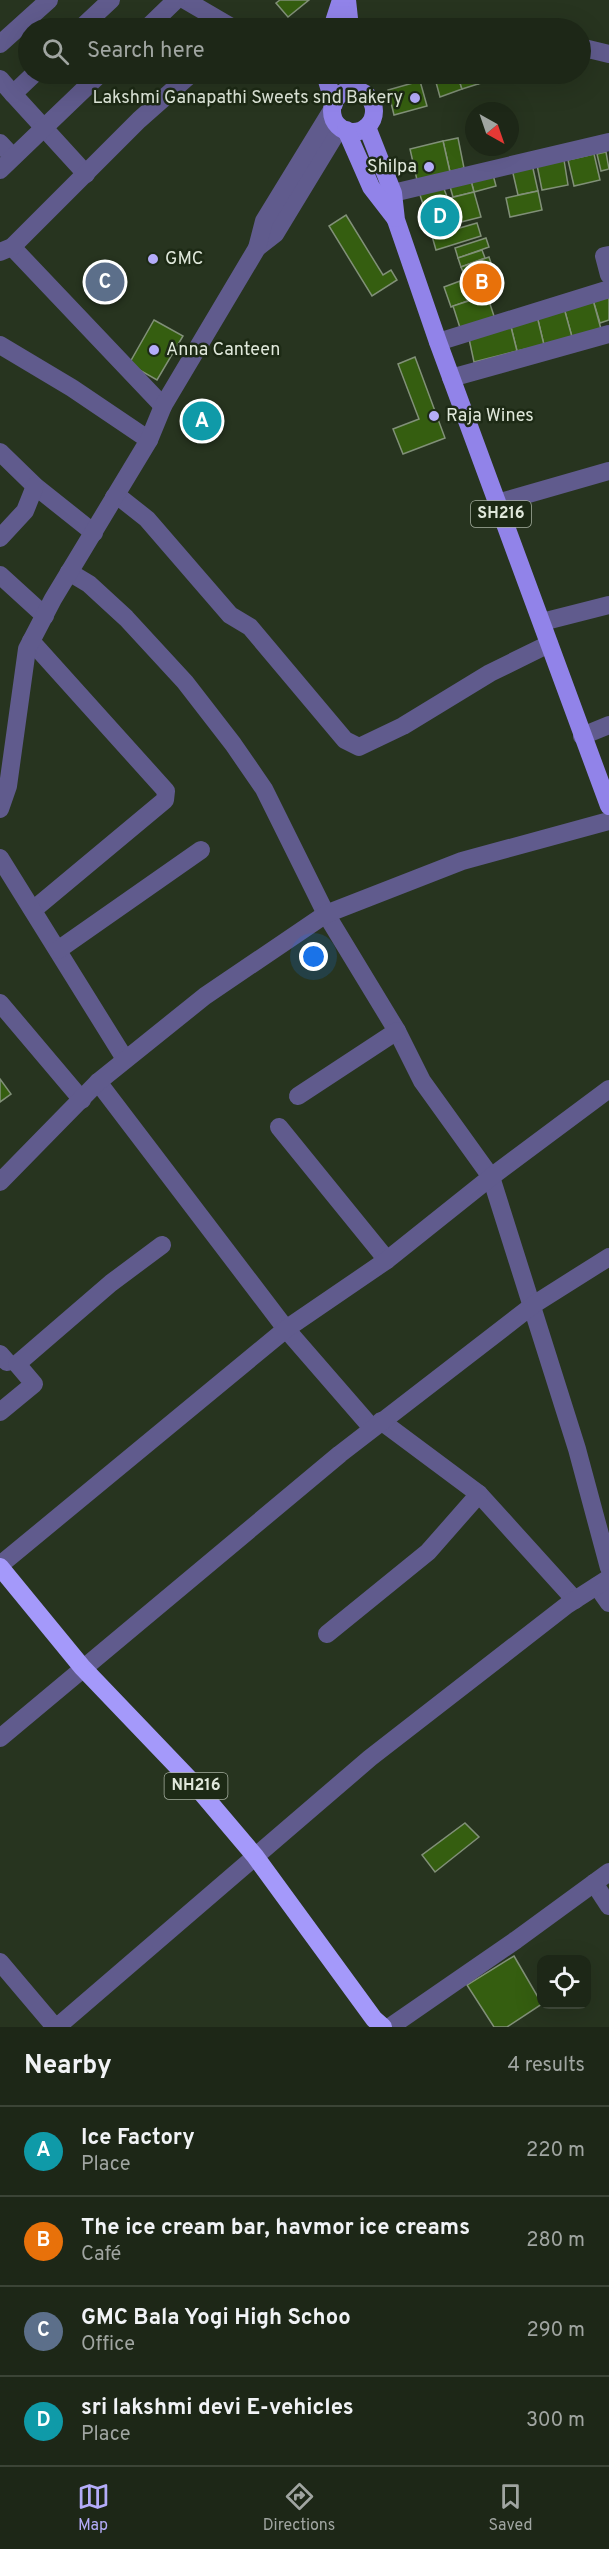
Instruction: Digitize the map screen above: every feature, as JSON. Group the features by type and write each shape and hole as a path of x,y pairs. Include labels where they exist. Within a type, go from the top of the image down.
{"highway":[{"name":"NH216","path":"0,1566 82,1667 194,1784 255,1856 380,2025"}],"main road":[{"path":"335,18 341,0"},
{"path":"346,0 349,18"},
{"path":"327,84 333,116 343,129 357,131 367,127 373,117 374,106 360,84"},
{"path":"333,107 340,95 356,84"},
{"name":"SH216","path":"367,127 393,193 396,220 438,342 609,806"},
{"name":"SH216","path":"343,129 371,187 396,220"}],"street":[{"path":"29,18 49,0"},
{"path":"92,18 111,0"},
{"path":"157,18 176,0"},
{"path":"185,0 216,18"},
{"path":"0,44 18,28"},
{"path":"591,50 609,54"},
{"path":"0,80 86,174"},
{"path":"13,94 24,84"},
{"path":"0,170 90,84"},
{"path":"163,406 6,249 180,84"},
{"path":"0,809 27,649 69,572 148,440 163,406 257,248 264,221 333,107"},
{"path":"257,248 275,234 343,129"},
{"path":"393,193 609,142"},
{"path":"0,143 14,157"},
{"path":"609,255 604,256 609,275"},
{"path":"438,342 609,289"},
{"path":"452,378 609,334"},
{"path":"0,345 72,388 148,440"},
{"path":"0,452 35,486 94,533"},
{"path":"497,503 609,471"},
{"path":"0,538 25,511 35,486"},
{"path":"114,497 123,500 147,519 230,615 250,627 345,740 359,747 403,726 490,673 549,644"},
{"path":"69,572 89,584 126,618 185,682 233,744 264,789 326,914 397,1031 422,1081 491,1177 577,1449 609,1568"},
{"path":"0,575 45,616"},
{"path":"542,622 608,610"},
{"path":"31,641 166,791 165,800 33,910"},
{"path":"582,736 609,725"},
{"path":"0,1182 98,1082 125,1059 205,996 326,914 462,861 609,821"},
{"path":"58,950 201,850"},
{"path":"0,858 125,1059"},
{"path":"0,1003 82,1100"},
{"path":"298,1096 397,1031"},
{"path":"98,1082 286,1329 377,1425 479,1494 575,1600"},
{"path":"0,1566 286,1329 387,1260 491,1177 609,1089"},
{"path":"279,1127 387,1260"},
{"path":"0,1412 34,1384 17,1364 111,1283 162,1245"},
{"path":"0,1738 82,1667 377,1425 533,1305 609,1257"},
{"path":"327,1634 428,1552 479,1494"},
{"path":"0,1962 56,2027 370,1758 575,1600 603,1582 609,1603"},
{"path":"380,2025 609,1872"},
{"path":"594,1883 609,1906"}],"building":[{"path":"280,0 309,0 288,17 276,3"},
{"path":"409,84 421,84 427,106 394,115 388,90"},
{"path":"436,84 460,84 462,89 440,97"},
{"path":"460,84 478,84 462,89"},
{"path":"458,138 464,168 450,172 443,141"},
{"path":"443,141 450,172 417,180 410,149"},
{"path":"606,152 609,169 601,171 597,154"},
{"path":"594,154 600,180 574,186 568,160"},
{"path":"564,160 568,185 542,190 537,165"},
{"path":"532,164 538,191 518,195 512,169"},
{"path":"492,171 496,186 474,192 470,177"},
{"path":"470,177 474,192 453,197 449,183"},
{"path":"442,184 448,199 424,207 419,192"},
{"path":"538,191 542,210 510,217 506,198"},
{"path":"474,192 481,217 457,223 450,198"},
{"path":"448,199 456,226 433,234 424,207"},
{"path":"346,215 383,275 391,270 397,280 372,296 329,226"},
{"path":"477,223 481,236 436,250 432,236"},
{"path":"486,238 489,247 458,258 455,248"},
{"path":"482,250 485,258 461,267 458,258"},
{"path":"489,257 493,269 466,279 461,267"},
{"path":"495,268 503,288 451,307 444,287"},
{"path":"487,295 496,322 462,334 453,306"},
{"path":"609,295 609,320 600,323 593,300"},
{"path":"593,300 601,329 572,337 564,308"},
{"path":"564,308 572,337 544,345 537,316"},
{"path":"537,316 544,345 517,351 510,323"},
{"path":"154,320 183,336 157,380 129,364"},
{"path":"510,323 517,351 474,362 468,334"},
{"path":"415,357 445,438 403,454 393,429 419,419 398,364"},
{"path":"203,400 222,422 201,442 181,420"},
{"path":"0,1079 11,1094 0,1102"},
{"path":"465,1823 479,1837 435,1872 422,1855"},
{"path":"514,1956 537,1995 537,2007 507,2027 494,2027 467,1985"}],"place":[{"name":"Lakshmi Ganapathi Sweets snd Bakery","path":"415,98"},
{"name":"Shilpa","path":"429,167"},
{"name":"sri lakshmi devi E-vehicles","path":"440,217"},
{"name":"GMC","path":"153,259"},
{"name":"GMC Bala Yogi High Schoo","path":"105,282"},
{"name":"The ice cream bar, havmor ice creams","path":"482,283"},
{"name":"Anna Canteen","path":"154,350"},
{"name":"Raja Wines","path":"434,416"},
{"name":"Ice Factory","path":"202,421"}]}
